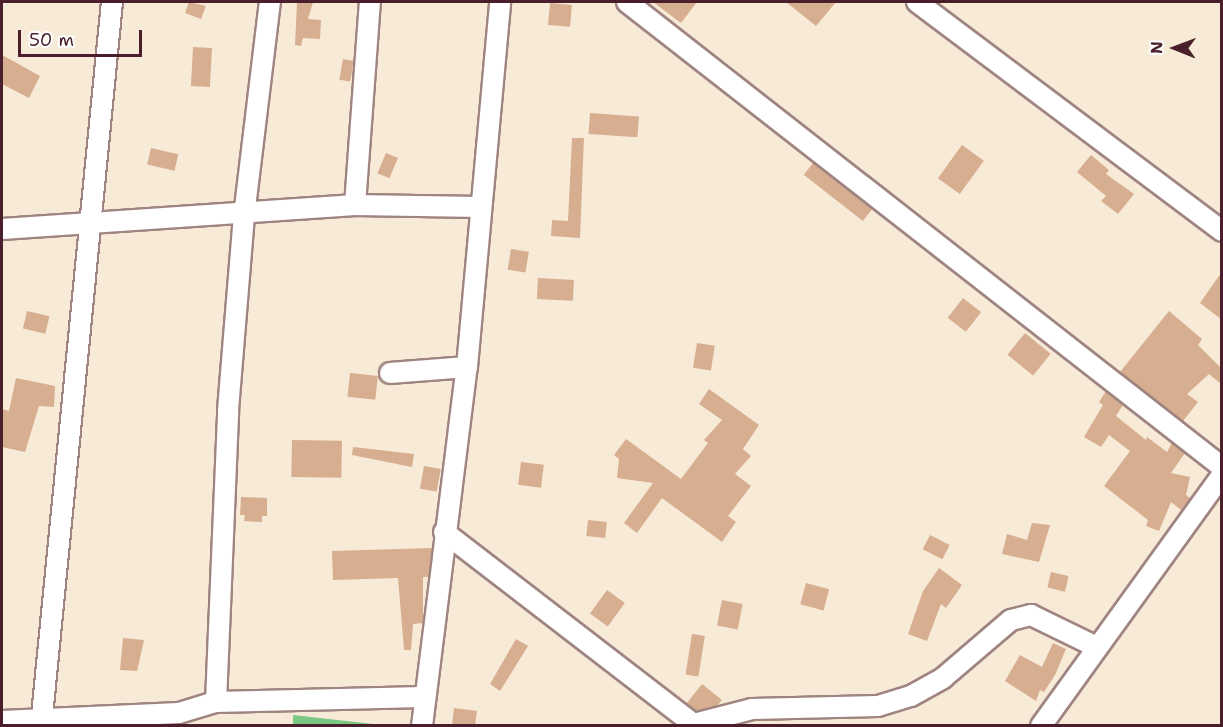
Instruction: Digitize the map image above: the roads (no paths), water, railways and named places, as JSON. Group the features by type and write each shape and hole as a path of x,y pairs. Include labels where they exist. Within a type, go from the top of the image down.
{"street":[{"path":"41,723 88,222 112,2"},
{"path":"216,702 228,410 244,216 270,2"},
{"path":"355,205 370,2"},
{"path":"422,726 423,697 467,367 500,2"},
{"path":"627,2 1221,467"},
{"path":"917,2 1221,231"},
{"path":"2,229 88,222 244,216 355,205 481,207"},
{"path":"390,373 467,367"},
{"path":"1041,726 1221,475"},
{"path":"444,532 695,725 752,709 878,706 911,696 944,678 1011,620 1031,615 1097,647"},
{"path":"2,721 41,723 179,713 216,702 423,697"}]}
